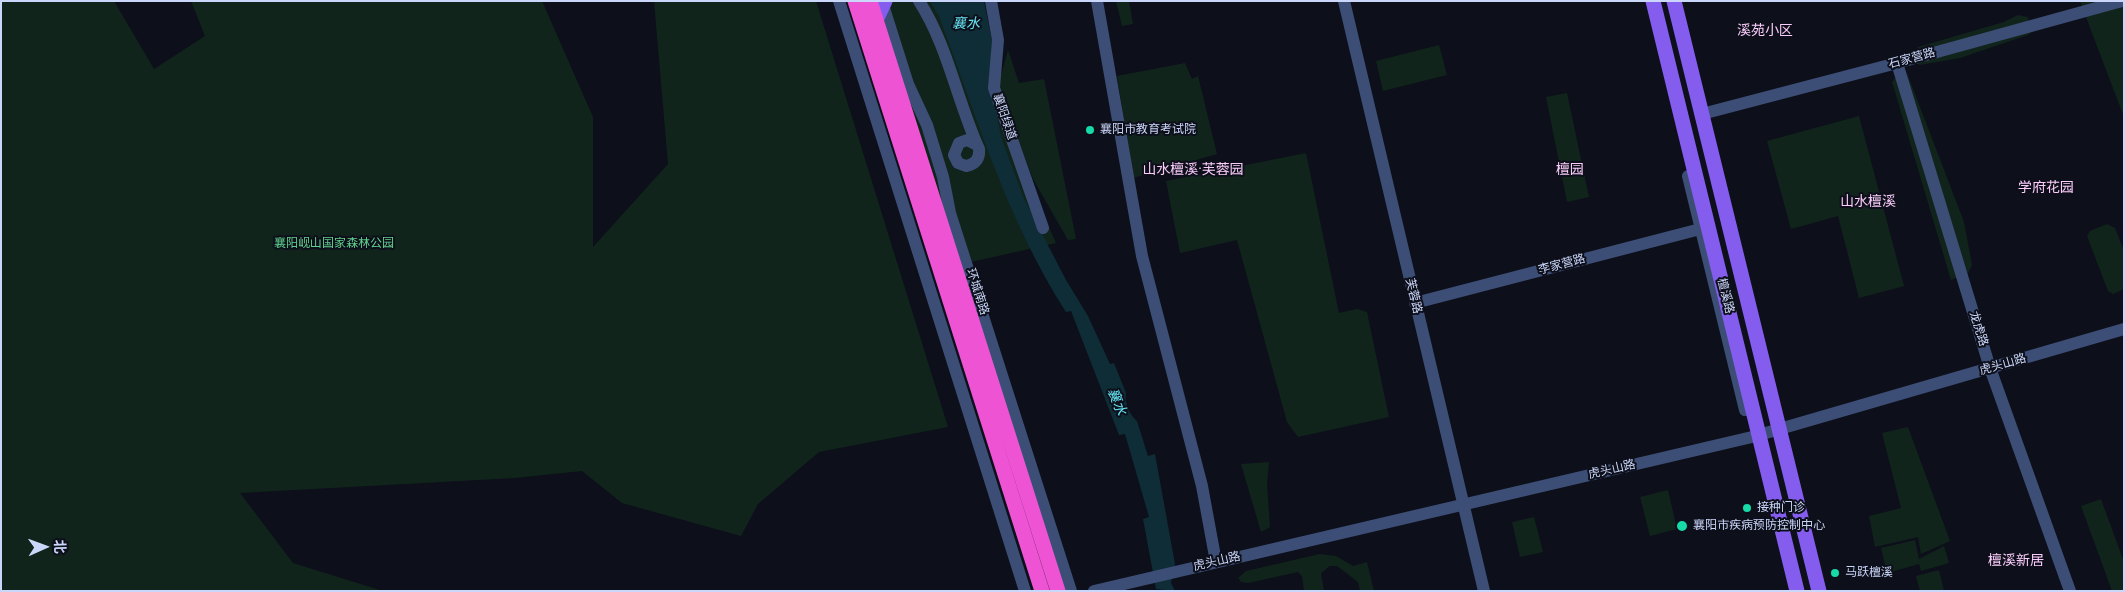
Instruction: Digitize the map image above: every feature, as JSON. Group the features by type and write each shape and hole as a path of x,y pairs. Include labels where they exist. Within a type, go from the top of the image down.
{"highway":[{"path":"855,1 1042,591"},
{"name":"环城南路","path":"879,2 876,20 1058,591"}],"main road":[{"name":"檀溪路","path":"1653,1 1704,228 1797,591"},
{"name":"檀溪路","path":"1674,1 1705,113 1782,429 1819,591"}],"street":[{"path":"839,1 1025,591"},
{"path":"919,1 929,17 944,51 977,150"},
{"name":"襄阳绿道","path":"991,1 998,40 994,88 1043,228"},
{"path":"1097,1 1142,256 1202,486 1216,562"},
{"name":"芙蓉路","path":"1344,1 1484,591"},
{"path":"1647,1 1704,228"},
{"path":"1682,1 1705,113"},
{"name":"石家营路","path":"1705,113 2123,1"},
{"path":"879,2 908,84 927,125 943,177 950,213 1071,591"},
{"name":"龙虎路","path":"1897,63 1990,368 2070,591"},
{"name":"李家营路","path":"1415,303 1704,228"},
{"name":"虎头山路","path":"1094,591 1756,436 2124,329"},
{"path":"1782,429 1825,591"},
{"path":"1756,436 1789,591"}],"green space":[{"name":"襄阳岘山国家森林公园","path":"1,1 114,1 154,69 205,36 191,1 542,1 593,117 593,247 668,164 654,1 816,1 948,427 819,452 758,504 741,536 622,503 582,471 515,478 240,493 293,563 383,591 1,591"},
{"path":"870,1 970,1 989,91 1056,243 953,266"},
{"path":"1116,1 1129,1 1133,24 1122,26"},
{"path":"2080,1 2124,1 2124,117 2084,12"},
{"path":"2018,15 2028,17 2031,33 2028,35 1960,58 1920,65 1916,63 1914,52 1918,47 2004,22"},
{"path":"1439,45 1447,75 1383,91 1376,61"},
{"path":"1008,50 1019,83 1044,79 1076,239 1068,240 1033,179 998,86"},
{"path":"1185,63 1192,79 1198,76 1217,154 1133,178 1117,76"},
{"path":"1907,73 1964,222 1972,265 1968,273 1951,280 1892,82 1897,75"},
{"path":"1567,93 1589,197 1567,202 1546,97"},
{"path":"1859,116 1904,286 1859,298 1838,216 1791,229 1767,141"},
{"path":"1306,153 1339,313 1357,309 1367,312 1389,417 1298,437 1287,422 1237,240 1180,253 1166,181"},
{"path":"2107,224 2115,228 2124,251 2124,289 2113,294 2108,291 2087,236 2090,231"},
{"path":"1908,427 1950,541 1921,554 1918,537 1875,547 1869,516 1901,508 1882,433"},
{"path":"1269,462 1267,484 1270,527 1261,532 1241,464"},
{"path":"1668,490 1677,529 1650,536 1640,497"},
{"path":"2101,499 2124,562 2124,591 2112,591 2081,506"},
{"path":"1534,517 1543,552 1520,557 1512,522"},
{"path":"1915,540 1919,559 1944,546 1949,563 1921,571 1919,564 1887,573 1881,548"},
{"path":"1320,554 1336,556 1353,566 1367,562 1374,591 1360,591 1358,582 1337,566 1330,566 1321,573 1324,591 1304,591 1302,576 1298,572 1248,583 1241,582 1238,578 1246,571"},
{"path":"1939,570 1944,591 1920,591 1916,576"}],"water":[{"name":"襄水","path":"930,1 984,1 992,41 990,86 1002,140 1024,199 1066,280 1088,316 1110,364 1114,363 1126,393 1128,409 1137,421 1148,456 1155,454 1175,564 1171,583 1175,591 1156,589 1143,519 1149,517 1125,434 1119,435 1071,311 1066,312 1045,278 1010,205 980,130 939,16"}],"place":[{"name":"襄阳市教育考试院","path":"1090,130"},
{"name":"接种门诊","path":"1747,508"},
{"name":"襄阳市疾病预防控制中心","path":"1682,526"},
{"name":"马跃檀溪","path":"1835,573"}],"district":[{"name":"溪苑小区","path":"1765,31"},
{"name":"山水檀溪·芙蓉园","path":"1193,170"},
{"name":"檀园","path":"1570,170"},
{"name":"学府花园","path":"2046,188"},
{"name":"山水檀溪","path":"1868,202"},
{"name":"檀溪新居","path":"2016,561"}]}
